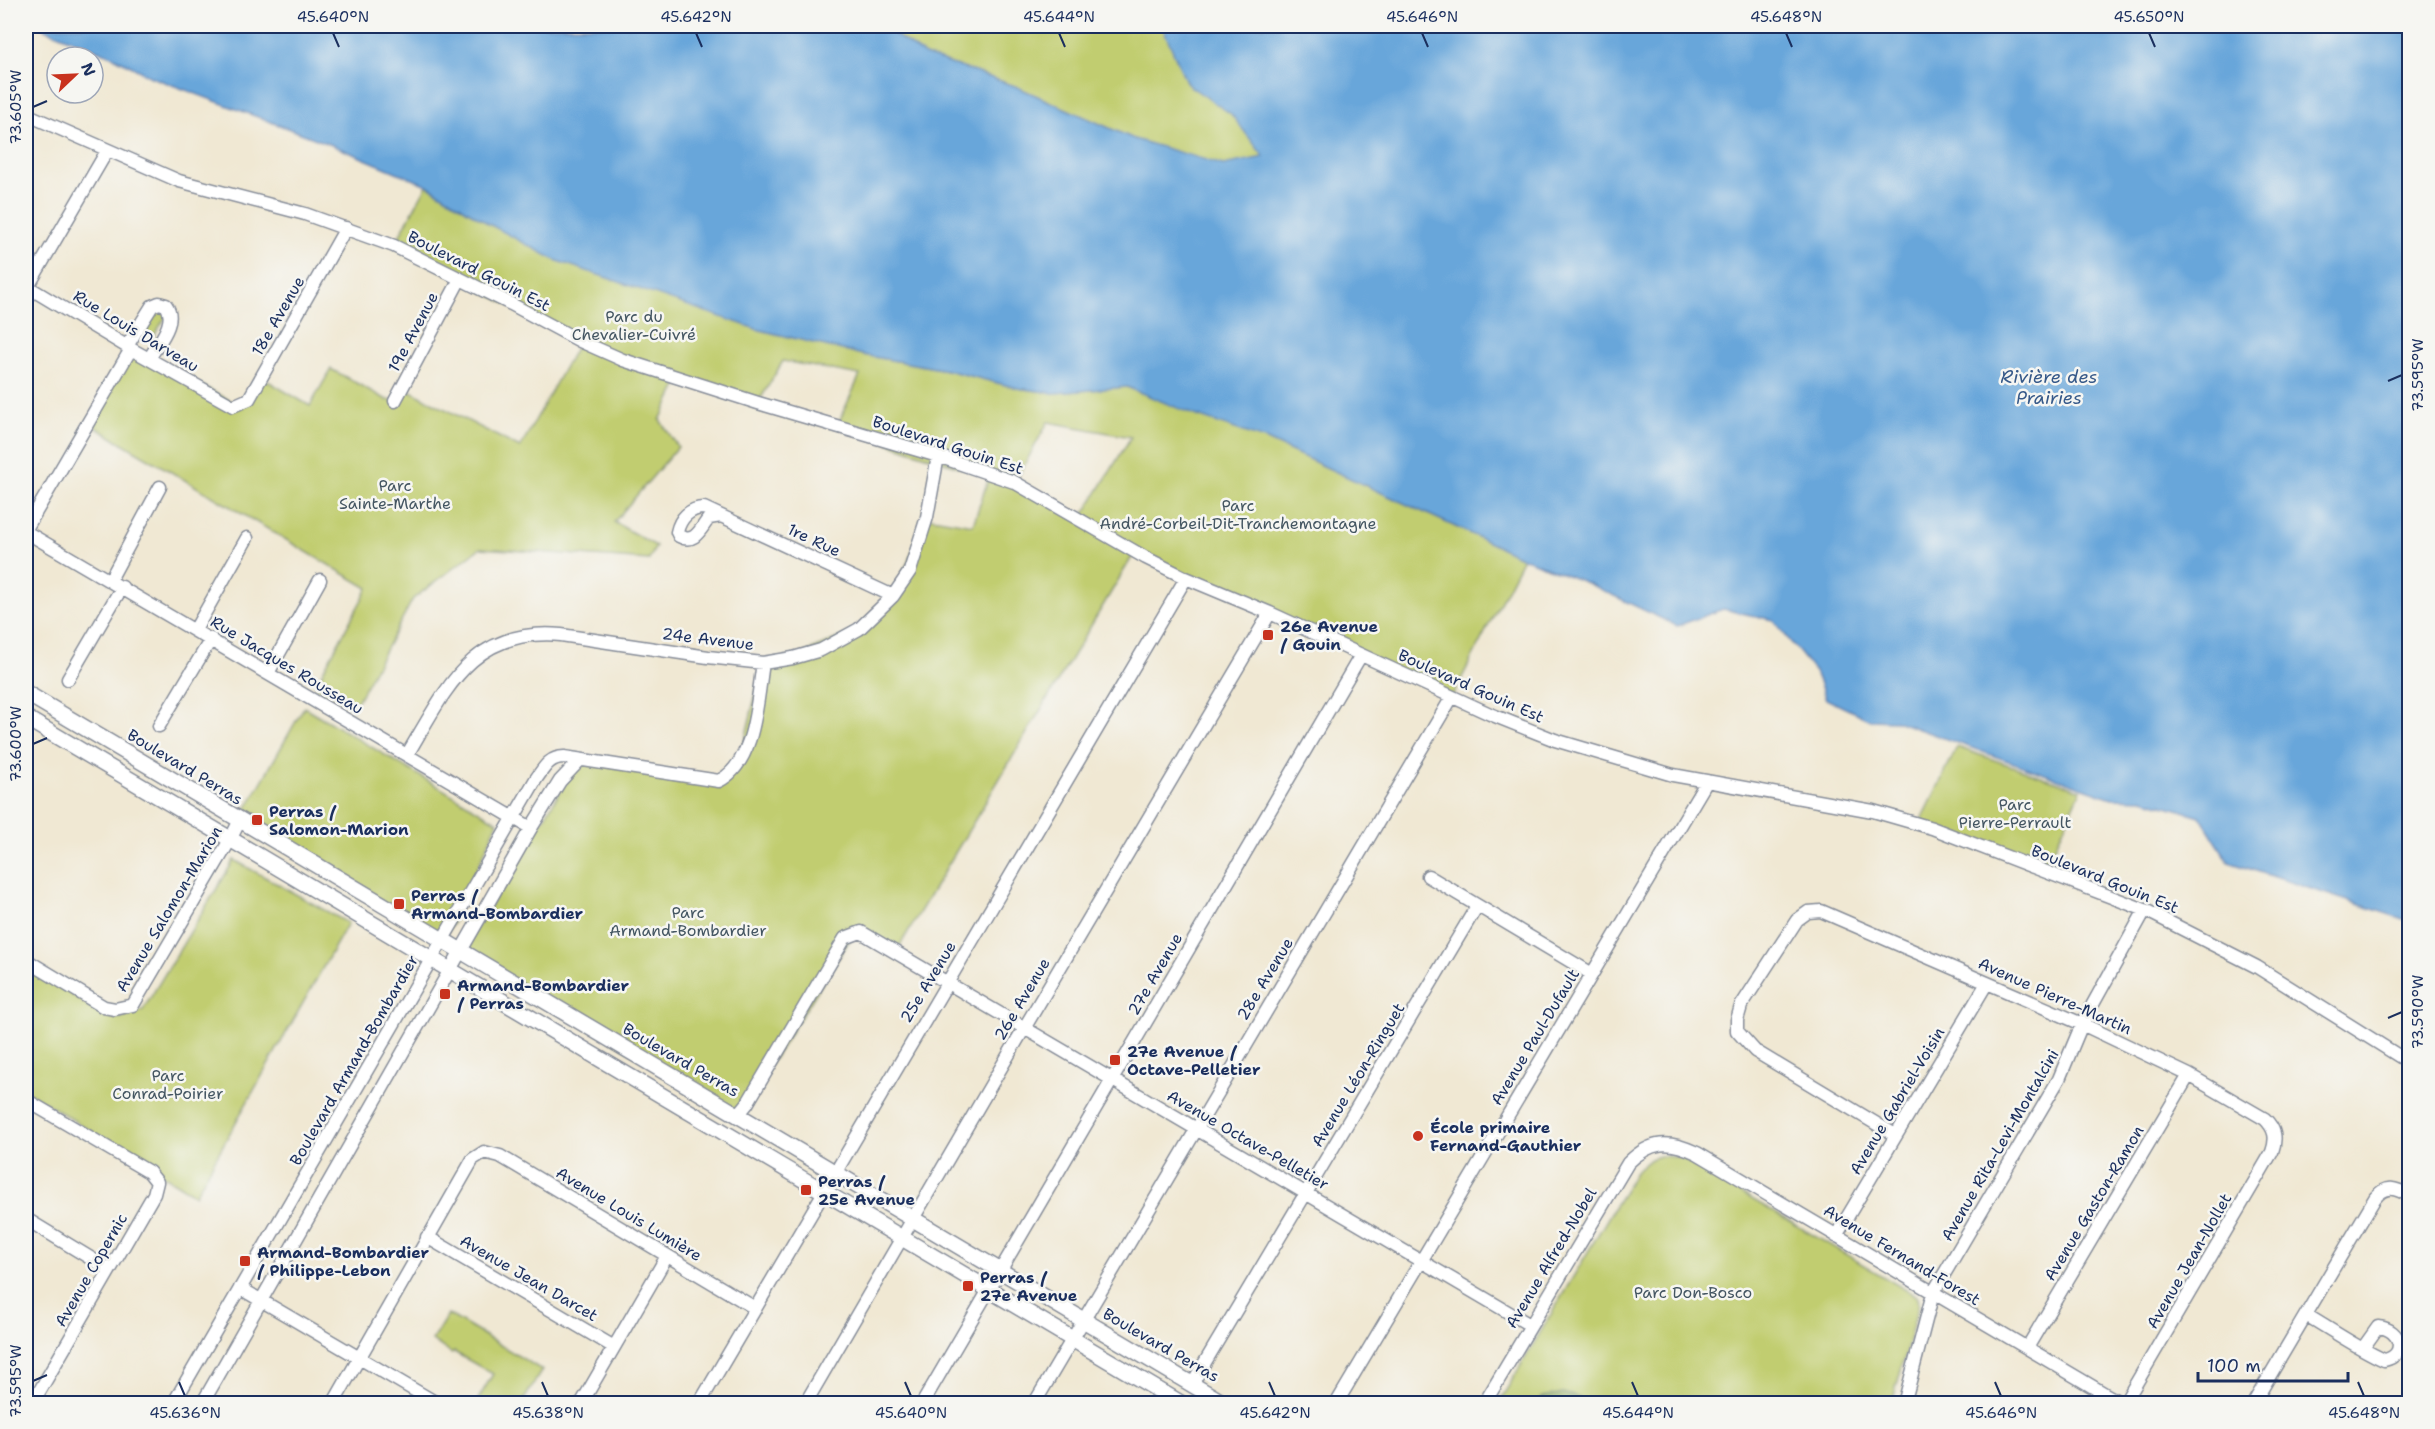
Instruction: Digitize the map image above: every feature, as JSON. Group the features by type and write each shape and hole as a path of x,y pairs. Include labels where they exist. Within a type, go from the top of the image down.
{"main road":[{"name":"Boulevard Perras","path":"26,693 1225,1404"},
{"path":"26,718 1182,1404"}],"street":[{"name":"Boulevard Gouin Est","path":"26,114 179,181 284,207 394,246 580,341 623,360 938,456 1014,482 1186,579 1270,613 1452,697 1555,740 1673,775 1873,811 1932,828 2145,910 2257,967 2409,1063"},
{"path":"27,289 107,151"},
{"name":"18e Avenue","path":"227,404 239,405 249,399 346,228"},
{"name":"19e Avenue","path":"395,401 460,279"},
{"name":"Rue Louis Darveau","path":"27,289 227,404"},
{"path":"26,530 152,306 159,303 166,305 171,312 171,320 149,359"},
{"name":"24e Avenue","path":"407,755 459,672 485,651 513,638 543,634 561,635 763,663 821,650 859,629 892,596 910,571 927,517 938,456"},
{"path":"110,580 160,487"},
{"name":"1re Rue","path":"721,516 892,596"},
{"name":"Rue Jacques Rousseau","path":"26,530 531,828"},
{"path":"195,630 247,538"},
{"name":"25e Avenue","path":"701,1403 823,1191 1186,579"},
{"path":"268,674 320,580"},
{"path":"68,678 122,587"},
{"name":"26e Avenue","path":"805,1404 1270,613"},
{"path":"159,726 211,639"},
{"name":"27e Avenue","path":"922,1404 1361,655"},
{"name":"Boulevard Armand-Bombardier","path":"173,1404 441,941 536,779 550,760 564,757 707,781 719,781 741,757 751,738 763,663"},
{"name":"28e Avenue","path":"1035,1404 1452,697"},
{"path":"202,1404 531,828 560,781 579,761"},
{"name":"Avenue Paul-Dufault","path":"1336,1404 1707,781"},
{"name":"Avenue Salomon-Marion","path":"26,960 104,1007 115,1009 133,1005 240,820"},
{"path":"1428,876 1592,974"},
{"name":"Avenue Léon-Ringuet","path":"1192,1384 1478,906"},
{"name":"Avenue Rita-Levi-Montalcini","path":"1904,1404 1933,1293 2059,1080 2082,1024 2145,910"},
{"name":"Avenue Pierre-Martin","path":"1895,1135 1755,1051 1737,1031 1741,1006 1797,920 1808,912 1821,911 2082,1024 2189,1075 2265,1119 2275,1134"},
{"name":"Avenue Octave-Pelletier","path":"738,1115 747,1104 845,938 855,932 867,934 1530,1325"},
{"name":"Avenue Gabriel-Voisin","path":"1836,1236 1987,983"},
{"name":"Avenue Gaston-Ramon","path":"2027,1348 2189,1075"},
{"name":"Avenue Copernic","path":"26,1100 149,1172 157,1182 154,1194 32,1404"},
{"name":"Avenue Jean-Nollet","path":"2124,1404 2272,1152 2275,1134"},
{"name":"Avenue Fernand-Forest","path":"1660,1144 1674,1144 1697,1153 2124,1404"},
{"name":"Avenue Alfred-Nobel","path":"1484,1404 1628,1163 1638,1154 1660,1144"},
{"name":"Avenue Louis Lumière","path":"427,1237 473,1159 484,1152 500,1156 755,1308"},
{"path":"2253,1404 2379,1194 2390,1188 2406,1194"},
{"path":"26,1219 110,1270"},
{"path":"333,1404 427,1237"},
{"name":"Avenue Jean Darcet","path":"427,1237 614,1347"},
{"path":"581,1404 667,1256"},
{"path":"240,1287 438,1404"},
{"path":"2306,1315 2363,1348"}],"green space":[{"path":"882,26 1521,26 1516,280 1134,139 1015,86 925,55"},
{"path":"427,185 489,224 756,329 863,355 947,370 1017,388 1054,393 1126,387 1267,440 1523,558 1452,697 1135,552 896,952 855,932 738,1115 461,952 579,761 720,781 741,757 763,663 793,658 859,629 893,596 927,517 973,525 989,477 837,426 860,375 783,361 758,403 681,378 660,420 678,447 614,522 656,546 649,560 480,548 413,599 353,709 315,686 368,588 88,423 131,349 239,405 261,377 310,406 331,369 387,400 395,401 405,388 520,448 579,341 394,246","holes":["1048,422 1131,437 1081,519 1015,482"]},
{"path":"158,310 167,315 152,339 143,334"},
{"path":"304,707 498,822 453,923 441,941 240,820"},
{"name":"Parc Pierre-Perrault","path":"1957,747 2081,790 2044,871 1920,824"},
{"name":"Parc Conrad-Poirier","path":"234,860 348,923 195,1195 26,1091 26,987 35,971 98,1011 120,1018 143,1010"},
{"name":"Parc Don-Bosco","path":"1660,1156 1680,1157 1918,1297 1919,1303 1892,1403 1498,1404 1635,1172 1651,1159"},
{"path":"448,1314 542,1370 522,1403 476,1403 493,1374 454,1352 452,1354 432,1340"},
{"path":"1563,1393 1595,1403 1535,1403 1543,1397"}],"water":[{"name":"Rivière des Prairies","path":"37,26 882,26 925,55 1015,86 1134,139 1223,165 1264,157 1231,114 1187,84 1162,26 2409,26 2409,921 2229,862 2200,816 2143,799 2112,798 1896,721 1870,720 1826,699 1815,672 1773,620 1723,609 1677,626 1587,583 1523,558 1267,440 1192,414 1127,387 1054,393 1017,388 947,370 863,355 756,329 555,260 489,224 427,185 327,143 151,77 105,53 105,45 84,45"}],"place":[{"name":"26e Avenue / Gouin","path":"1268,635"},
{"name":"Perras / Salomon-Marion","path":"257,820"},
{"name":"Perras / Armand-Bombardier","path":"399,904"},
{"name":"Armand-Bombardier / Perras","path":"445,994"},
{"name":"27e Avenue / Octave-Pelletier","path":"1115,1060"},
{"name":"École primaire Fernand-Gauthier","path":"1418,1136"},
{"name":"Perras / 25e Avenue","path":"806,1190"},
{"name":"Armand-Bombardier / Philippe-Lebon","path":"245,1261"},
{"name":"Perras / 27e Avenue","path":"968,1286"}],"park label":[{"name":"Parc du Chevalier-Cuivré","path":"634,325"},
{"name":"Parc Sainte-Marthe","path":"395,494"},
{"name":"Parc André-Corbeil-Dit-Tranchemontagne","path":"1238,514"},
{"name":"Parc Armand-Bombardier","path":"688,921"}]}
